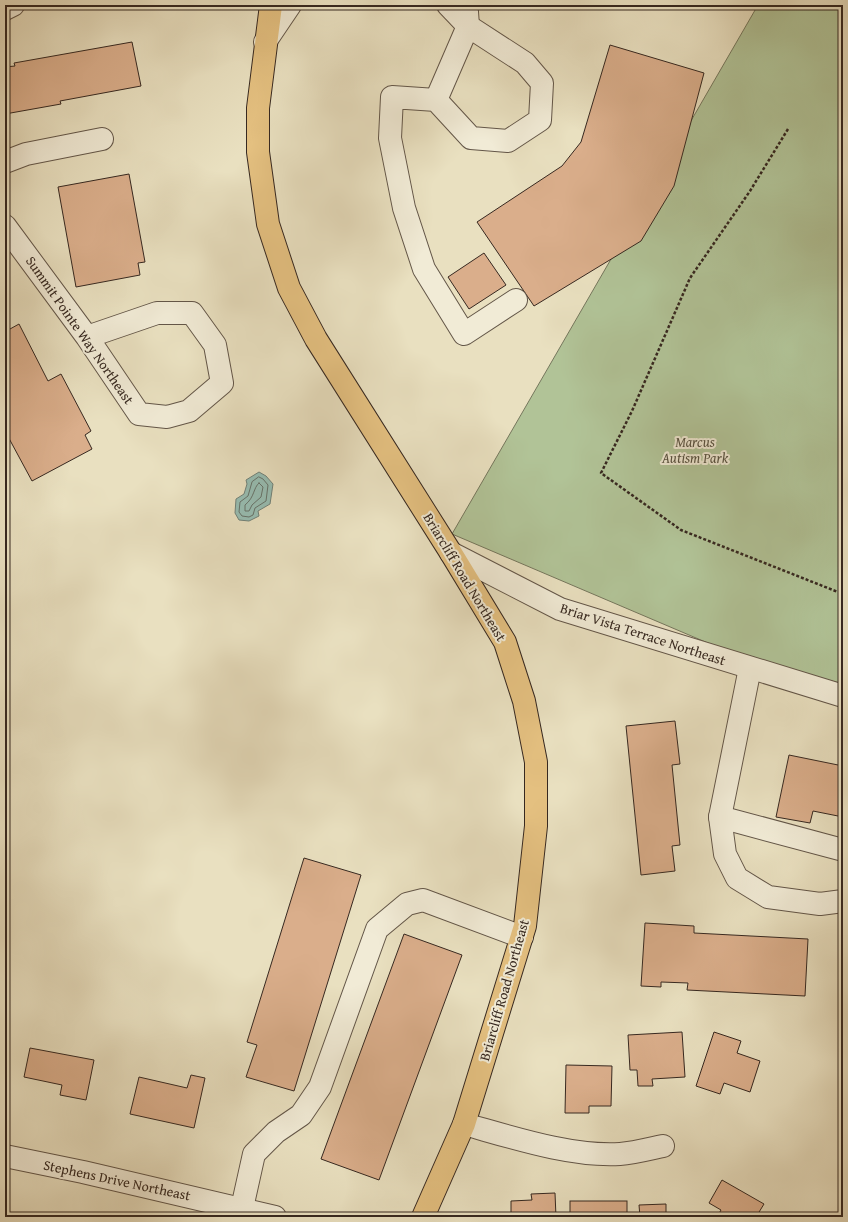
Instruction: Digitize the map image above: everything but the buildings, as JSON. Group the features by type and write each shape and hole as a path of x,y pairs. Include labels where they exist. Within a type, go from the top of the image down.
{"main road":[{"name":"Briarcliff Road Northeast","path":"271,5 265,42 258,108 258,152 268,224 289,288 316,339 451,553 505,642 524,701 534,755 536,826 525,926 464,1124 423,1217"}],"street":[{"path":"5,9 13,5"},
{"path":"265,42 290,5"},
{"path":"448,5 467,16 525,63 542,83 540,120 508,141 471,138 436,100 392,97 390,138 404,208 424,269 464,334 516,300"},
{"path":"436,100 467,16"},
{"path":"5,162 26,154 102,139"},
{"name":"Summit Pointe Way Northeast","path":"5,226 87,337 139,414 167,416 189,411 222,383 215,345 192,313 157,313 87,337"},
{"name":"Briar Vista Terrace Northeast","path":"451,553 560,609 843,696"},
{"path":"750,668 720,817 725,854 737,878 768,897 820,904 843,901"},
{"path":"720,817 843,850"},
{"path":"242,1208 254,1154 276,1132 301,1115 320,1086 378,929 407,904 423,900 522,937"},
{"path":"464,1124 517,1139 579,1152 620,1154 663,1146"},
{"name":"Stephens Drive Northeast","path":"5,1156 242,1208 275,1217"}],"path":[{"path":"788,129 750,191 690,278 632,411 601,473 682,530 780,570 838,592 843,592"}],"green space":[{"name":"Marcus Autism Park","path":"758,5 843,5 843,684 743,658 452,534"}],"water":[{"path":"259,472 266,476 273,484 270,504 258,511 259,516 249,521 239,520 235,513 236,499 244,494 247,484 246,480"}]}
